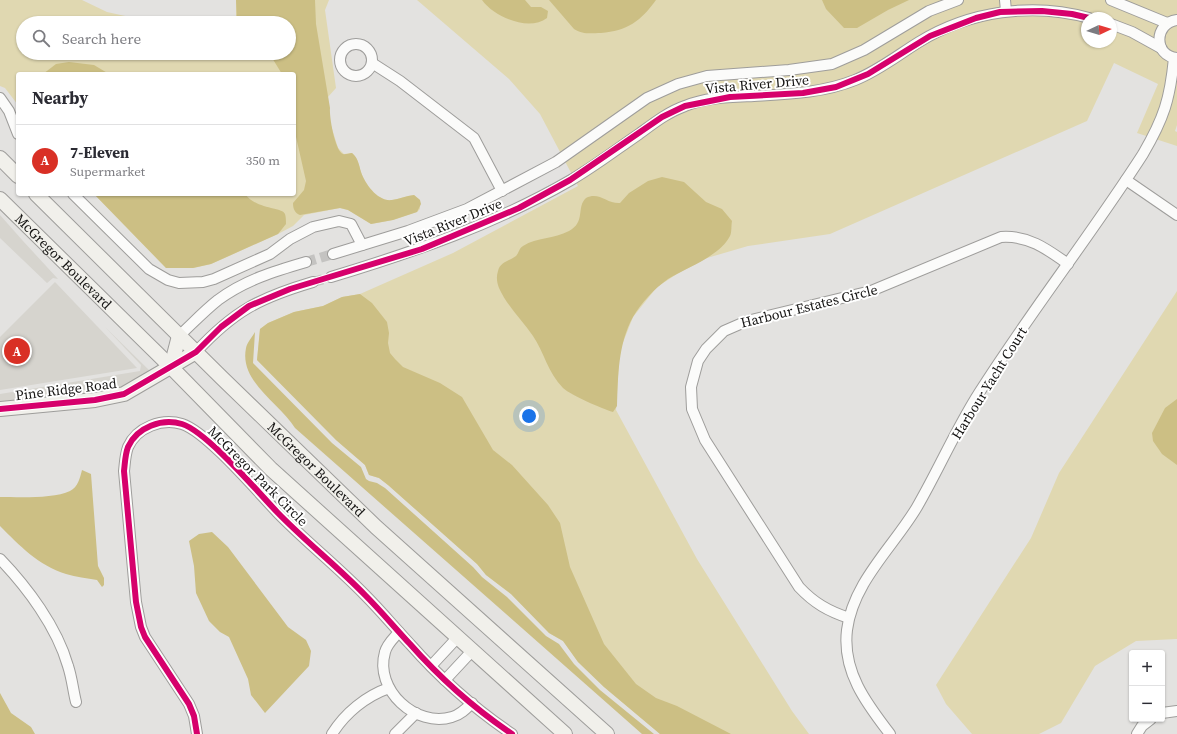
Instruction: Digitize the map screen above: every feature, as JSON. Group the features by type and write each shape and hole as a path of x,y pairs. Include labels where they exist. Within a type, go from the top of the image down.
{"main road":[{"path":"0,158 16,174"},
{"name":"McGregor Boulevard","path":"38,196 179,336 376,527 607,734"},
{"name":"McGregor Boulevard","path":"2,206 172,368 271,469 564,734"},
{"path":"172,368 179,336"},
{"name":"Pine Ridge Road","path":"0,410 95,400 124,394 172,368 196,352"}],"street":[{"name":"Vista River Drive","path":"333,254 438,221 502,191 556,162 647,98 678,84 707,76 789,70 832,64 864,50 929,11 958,0"},
{"path":"1005,0 1006,11"},
{"path":"1111,0 1166,23 1177,20"},
{"name":"Vista River Drive","path":"331,276 422,249 519,208 588,169 662,117 685,106 730,97 803,93 836,87 868,74 920,41 951,26 1006,11 1042,11 1081,16"},
{"path":"1161,48 1159,34 1166,23"},
{"path":"1117,26 1132,32 1161,48"},
{"name":"Harbour Yacht Court","path":"890,734 866,703 855,680 847,655 846,641 849,618 857,596 917,507 980,391 1126,180 1159,126 1168,100 1176,58 1169,56 1161,48"},
{"path":"372,63 406,85 474,138 502,191"},
{"path":"0,98 8,111 16,129"},
{"path":"1126,180 1177,216"},
{"path":"75,196 149,269 168,280 179,283 196,283 214,279 270,254 302,232 339,221 351,224 362,245"},
{"name":"Harbour Estates Circle","path":"849,618 822,607 799,587 706,440 695,419 691,398 694,373 698,361 715,339 734,326 872,291 1001,237 1013,236 1026,239 1038,244 1068,264"},
{"path":"179,336 211,306 244,284 269,273 306,262"},
{"path":"196,352 221,327 249,306 276,294 313,282"},
{"name":"McGregor Park Circle","path":"196,734 194,716 189,704 146,637 137,608 124,471 128,447 136,436 146,428 168,422 182,424 204,437 299,534 354,583 445,680 512,734"},
{"path":"0,559 24,585 53,632 68,665 76,702"},
{"path":"399,632 389,643 385,653 384,672 389,688 401,703 416,713 430,719 442,719 460,714 472,703"},
{"path":"431,666 457,638"},
{"path":"445,680 472,651"},
{"path":"332,734 361,702 376,693 389,688"},
{"path":"1165,713 1177,711"},
{"path":"396,734 416,713"},
{"path":"1137,734 1142,726 1147,722"}],"shaded area":[{"path":"0,0 82,0 107,12 125,16 16,16 16,60 296,60 296,16 236,16 236,0 329,0 325,10 336,88 328,97 329,119 338,148 344,154 352,153 356,157 366,182 377,195 387,200 392,200 414,195 420,200 420,209 417,212 393,220 371,224 348,210 340,208 304,215 293,226 278,234 211,264 193,268 166,268 96,196 296,196 296,72 16,72 16,102 5,88 0,86"},
{"path":"236,0 315,0 316,24 330,108 330,118 337,147 343,154 352,153 356,157 366,182 377,195 387,200 392,200 414,195 420,200 421,204 417,212 393,220 371,224 348,210 340,208 300,215 296,212 293,203 304,190 306,181 296,137 296,72 281,72 273,60 296,60 296,16 237,16"},
{"path":"417,0 1177,0 1177,125 1175,131 1177,132 1177,146 1137,133 1158,84 1114,63 1087,121 830,234 748,246 707,258 677,274 657,287 633,317 622,345 619,360 616,410 697,559 792,711 809,734 660,734 604,687 578,662 563,641 549,633 511,594 486,575 477,564 388,485 379,478 369,475 365,465 336,440 257,360 260,329 268,323 294,312 323,306 342,297 360,294 453,253 578,186 540,114 509,79"},
{"path":"482,0 525,0 531,7 541,7 548,11 547,18 540,22 531,23 512,21 495,12"},
{"path":"549,0 656,0 645,14 633,24 610,32 584,33 574,29"},
{"path":"822,0 909,0 857,28 844,28 826,9"},
{"path":"69,62 94,65 106,72 46,72 56,64"},
{"path":"662,177 684,182 706,202 722,209 732,221 731,233 719,250 668,279 649,296 636,312 624,338 620,360 617,406 613,412 573,395 563,388 554,376 533,336 502,295 498,284 497,273 499,268 505,262 516,256 521,248 528,243 563,234 574,227 579,219 583,202 586,198 595,196 611,202 620,203 629,193 648,181"},
{"path":"96,196 247,196 262,206 279,210 285,214 286,224 278,234 211,264 193,268 166,268"},
{"path":"0,215 58,279 53,278 47,283 0,238"},
{"path":"55,282 137,368 0,390 0,337"},
{"path":"1177,291 1177,639 1136,641 1095,666 1061,723 1039,734 972,734 946,704 936,685 1031,538 1059,473"},
{"path":"360,294 372,303 387,322 390,353 395,359 403,367 440,383 462,397 493,450 512,465 548,505 560,523 570,567 604,644 636,684 656,698 677,706 731,734 660,734 604,687 578,662 563,641 549,633 511,594 486,575 477,564 388,485 379,478 369,475 365,465 336,440 257,360 260,329 268,323 294,312 323,306 342,297"},
{"path":"105,327 152,373 122,389 94,395 0,404 0,394 140,371 141,365"},
{"path":"255,332 253,363 332,443 361,467 366,479 385,488 473,567 482,577 507,597 546,636 559,644 574,664 600,690 654,734 642,734 295,428 254,382 249,371 245,360 246,348"},
{"path":"1177,399 1177,465 1162,454 1153,441 1152,433 1165,408"},
{"path":"82,470 91,474 98,566 104,578 104,585 102,587 97,580 66,574 47,566 22,548 0,526 0,497 36,497 63,494 75,487"},
{"path":"212,532 228,547 288,627 306,640 311,651 309,666 265,713 251,695 248,679 229,637 220,632 209,621 196,593 194,566 189,541 199,534"},
{"path":"0,693 11,713 31,727 35,734 0,734"}],"tunnel":[{"path":"306,262 333,254"},
{"path":"313,282 331,277"}],"cycle path":[{"path":"0,409 95,400 124,394 196,352 221,327 249,306 290,289 422,249 519,208 570,180 662,117 685,106 730,97 803,93 836,87 868,74 930,36 976,18 1000,12 1042,11 1081,16"},
{"path":"197,734 194,716 189,704 145,637 141,627 136,602 124,471 126,456 128,447 137,434 158,423 166,422 182,424 205,438 245,477 288,523 377,607 421,657 471,704 512,734"}],"place":[{"name":"7-Eleven","path":"17,351"}]}
